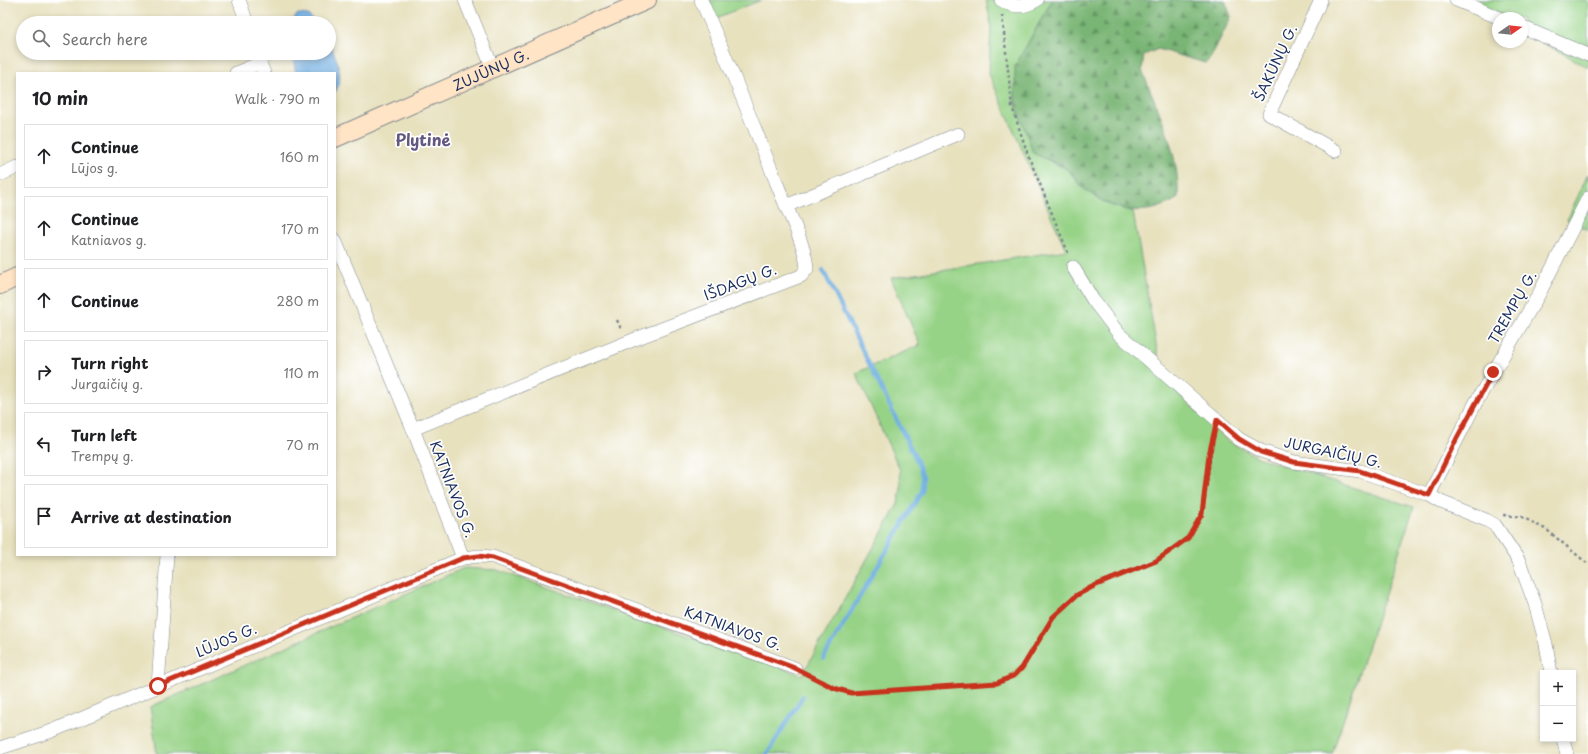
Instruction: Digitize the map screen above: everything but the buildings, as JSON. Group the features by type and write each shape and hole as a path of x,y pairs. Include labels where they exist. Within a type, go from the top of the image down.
{"main road":[{"name":"ZUJŪNŲ G.","path":"336,138 647,0"},
{"path":"0,285 16,277"}],"street":[{"path":"239,0 245,16"},
{"path":"465,0 493,69"},
{"name":"IŠDAGŲ G.","path":"413,429 643,336 801,276 807,269 807,259 730,67 701,0"},
{"path":"1001,0 1014,6 1026,6 1037,0"},
{"name":"ŠAKŪNŲ G.","path":"1321,0 1269,114 1336,151"},
{"path":"1456,0 1492,15"},
{"path":"1528,30 1588,55"},
{"path":"238,72 260,63"},
{"path":"786,206 958,134"},
{"path":"0,175 16,167"},
{"name":"TREMPŲ G.","path":"1429,495 1475,404 1539,294 1588,198"},
{"name":"KATNIAVOS G.","path":"336,242 413,429 463,558 479,556 493,558 795,668"},
{"name":"JURGAIČIŲ G.","path":"1073,267 1093,300 1119,334 1239,439 1261,452 1294,462 1360,471 1429,495 1441,502 1495,525 1519,561 1535,604 1546,644 1550,670"},
{"path":"158,686 167,556"},
{"name":"LŪJOS G.","path":"0,748 52,731 463,558"},
{"path":"1564,742 1567,754"}],"path":[{"path":"1001,0 1012,107 1028,155 1073,267"},
{"path":"795,668 834,688 851,693 997,683 1007,680 1022,668 1053,617 1077,595 1094,586 1156,561 1188,538 1202,514 1209,455 1217,420"},
{"path":"1486,520 1496,514 1522,517 1547,530 1588,564"}],"green space":[{"path":"705,0 761,0 714,19"},
{"path":"986,0 1052,0 1015,66 1033,153 1069,170 1081,187 1107,204 1133,212 1162,378 1228,441 1260,458 1414,507 1332,754 157,754 150,707 464,568 497,570 802,675 898,504 901,489 900,470 856,373 920,345 891,278 1066,250 989,74 991,24"},
{"path":"1052,0 1225,0 1231,17 1210,59 1205,63 1158,49 1144,55 1142,70 1167,132 1172,149 1178,181 1178,198 1166,205 1141,211 1116,207 1093,195 1080,185 1065,168 1033,153 1015,102 1015,66"},
{"path":"1460,0 1588,0 1588,67 1528,35 1528,12 1492,12 1492,15"},
{"path":"1588,174 1588,230 1567,220"}],"water":[{"path":"298,14 309,16 296,16"},
{"path":"293,60 336,60 340,73 340,80 336,90 336,72 296,72"}],"waterway":[{"path":"823,270 917,461 922,475 922,491 823,659"},
{"path":"767,754 803,696"}],"district":[{"name":"Plytinė","path":"423,139"}],"route":[{"path":"158,686 463,558 479,556 493,558 795,668 834,688 851,693 997,683 1007,680 1022,668 1053,617 1077,595 1094,586 1156,561 1188,538 1202,514 1209,455 1217,420 1239,439 1261,452 1294,462 1360,471 1429,495 1457,438 1493,372"}]}
